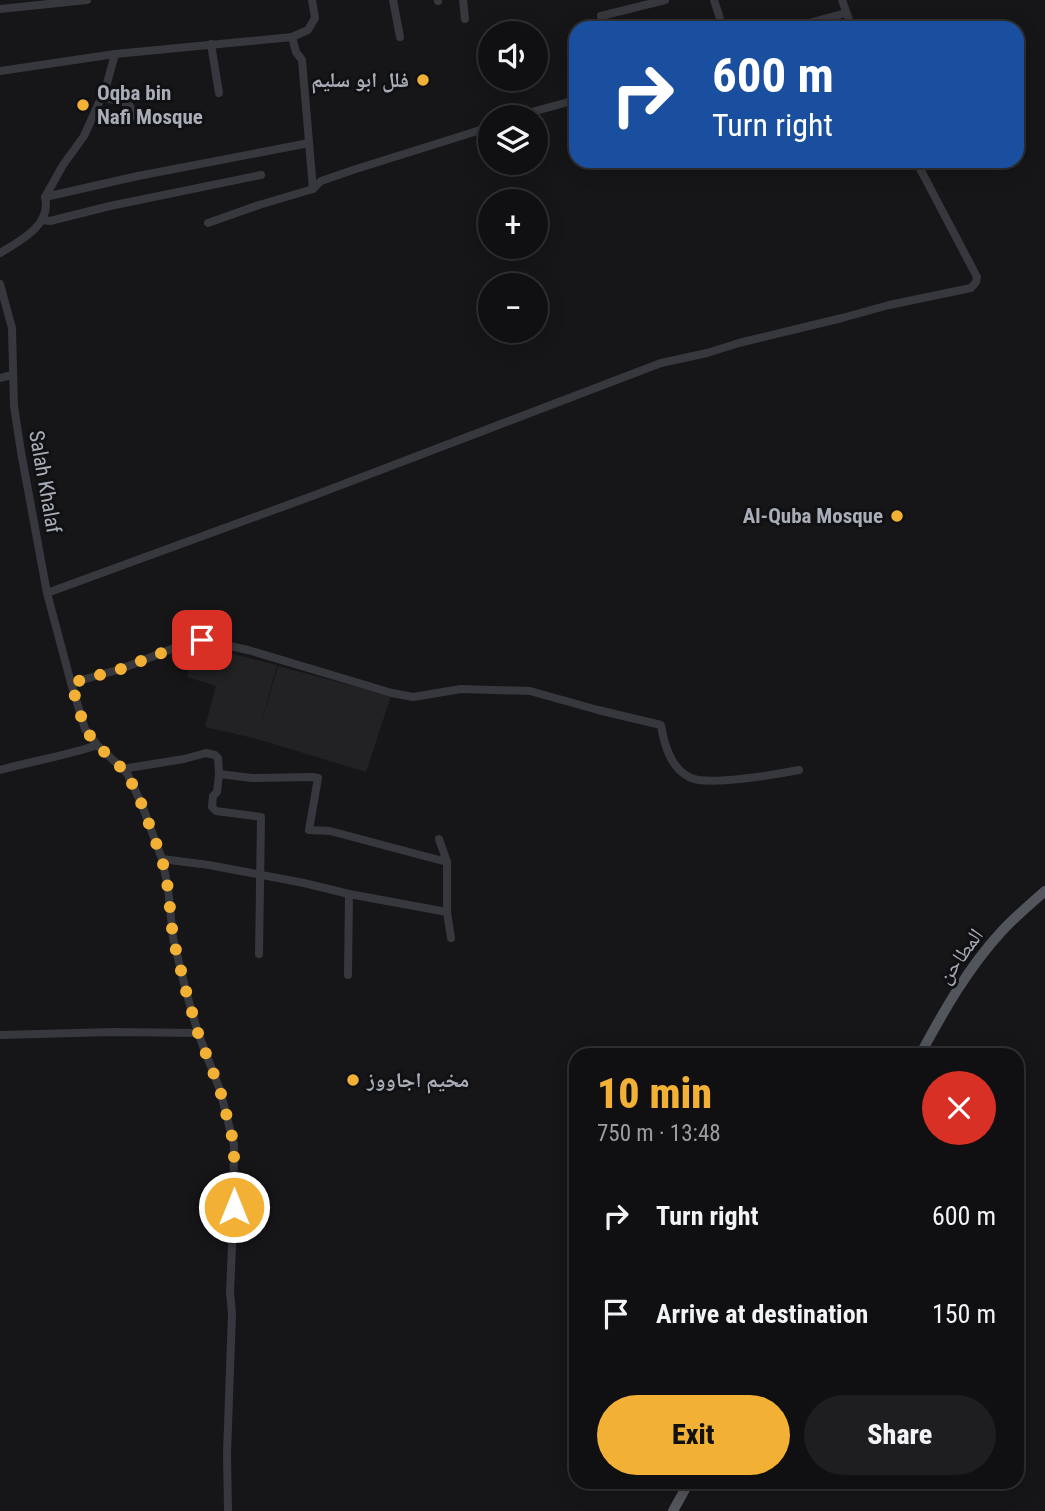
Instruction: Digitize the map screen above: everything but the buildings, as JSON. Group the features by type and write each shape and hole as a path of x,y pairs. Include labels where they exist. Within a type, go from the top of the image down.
{"main road":[{"name":"المطاحن","path":"924,1048 972,968 999,934 1045,891"},
{"path":"673,1511 685,1489"}],"street":[{"path":"0,9 87,0"},
{"path":"0,71 115,54 292,37 308,30 315,18 312,0"},
{"path":"393,0 400,37"},
{"path":"463,0 466,19"},
{"path":"601,16 665,0"},
{"path":"714,0 721,21"},
{"path":"842,0 849,21"},
{"path":"816,21 846,13"},
{"path":"292,37 296,52 302,60 313,189"},
{"path":"211,44 219,93"},
{"path":"0,253 25,238 42,220 48,206 46,197 63,164 84,136 102,97 115,54"},
{"path":"102,97 128,103 138,120"},
{"path":"548,108 569,102"},
{"path":"208,223 313,189 321,181 356,169 478,131"},
{"path":"46,197 309,142"},
{"path":"47,593 315,495 661,363 888,305 971,289 977,277 920,168"},
{"path":"42,220 50,221 261,175"},
{"name":"Salah Khalaf","path":"0,284 12,328 14,406 47,593 71,683 85,729 97,745 127,773 162,859 173,938 198,1033 220,1090 234,1144 228,1511"},
{"path":"0,378 12,375"},
{"path":"71,683 121,669 184,644 202,640 248,650 392,693 413,696 461,689 530,691 661,725 664,743 673,763 690,778 756,778 799,770"},
{"path":"0,770 97,745"},
{"path":"122,769 206,753 218,758 217,792 213,796 212,807 216,811 261,817 259,954"},
{"path":"219,774 252,778 318,778 309,830 330,831 447,862"},
{"path":"439,839 447,862 447,912 451,938"},
{"path":"162,859 209,865 447,912"},
{"path":"348,975 349,894"},
{"path":"0,1035 198,1033"}],"shaded area":[{"path":"196,647 223,656 225,652 277,665 259,731 278,666 391,696 366,772 257,739 205,727 216,686 187,677"}],"place":[{"name":"فلل ابو سليم","path":"423,80"},
{"name":"Oqba bin Nafi Mosque","path":"83,105"},
{"name":"Al-Quba Mosque","path":"897,516"},
{"name":"مخيم اجاووز","path":"353,1080"}],"route":[{"path":"202,640 184,644 121,669 71,683 85,729 97,745 127,773 162,859 173,938 186,991 198,1033 220,1090 234,1144 234,1207"}]}
